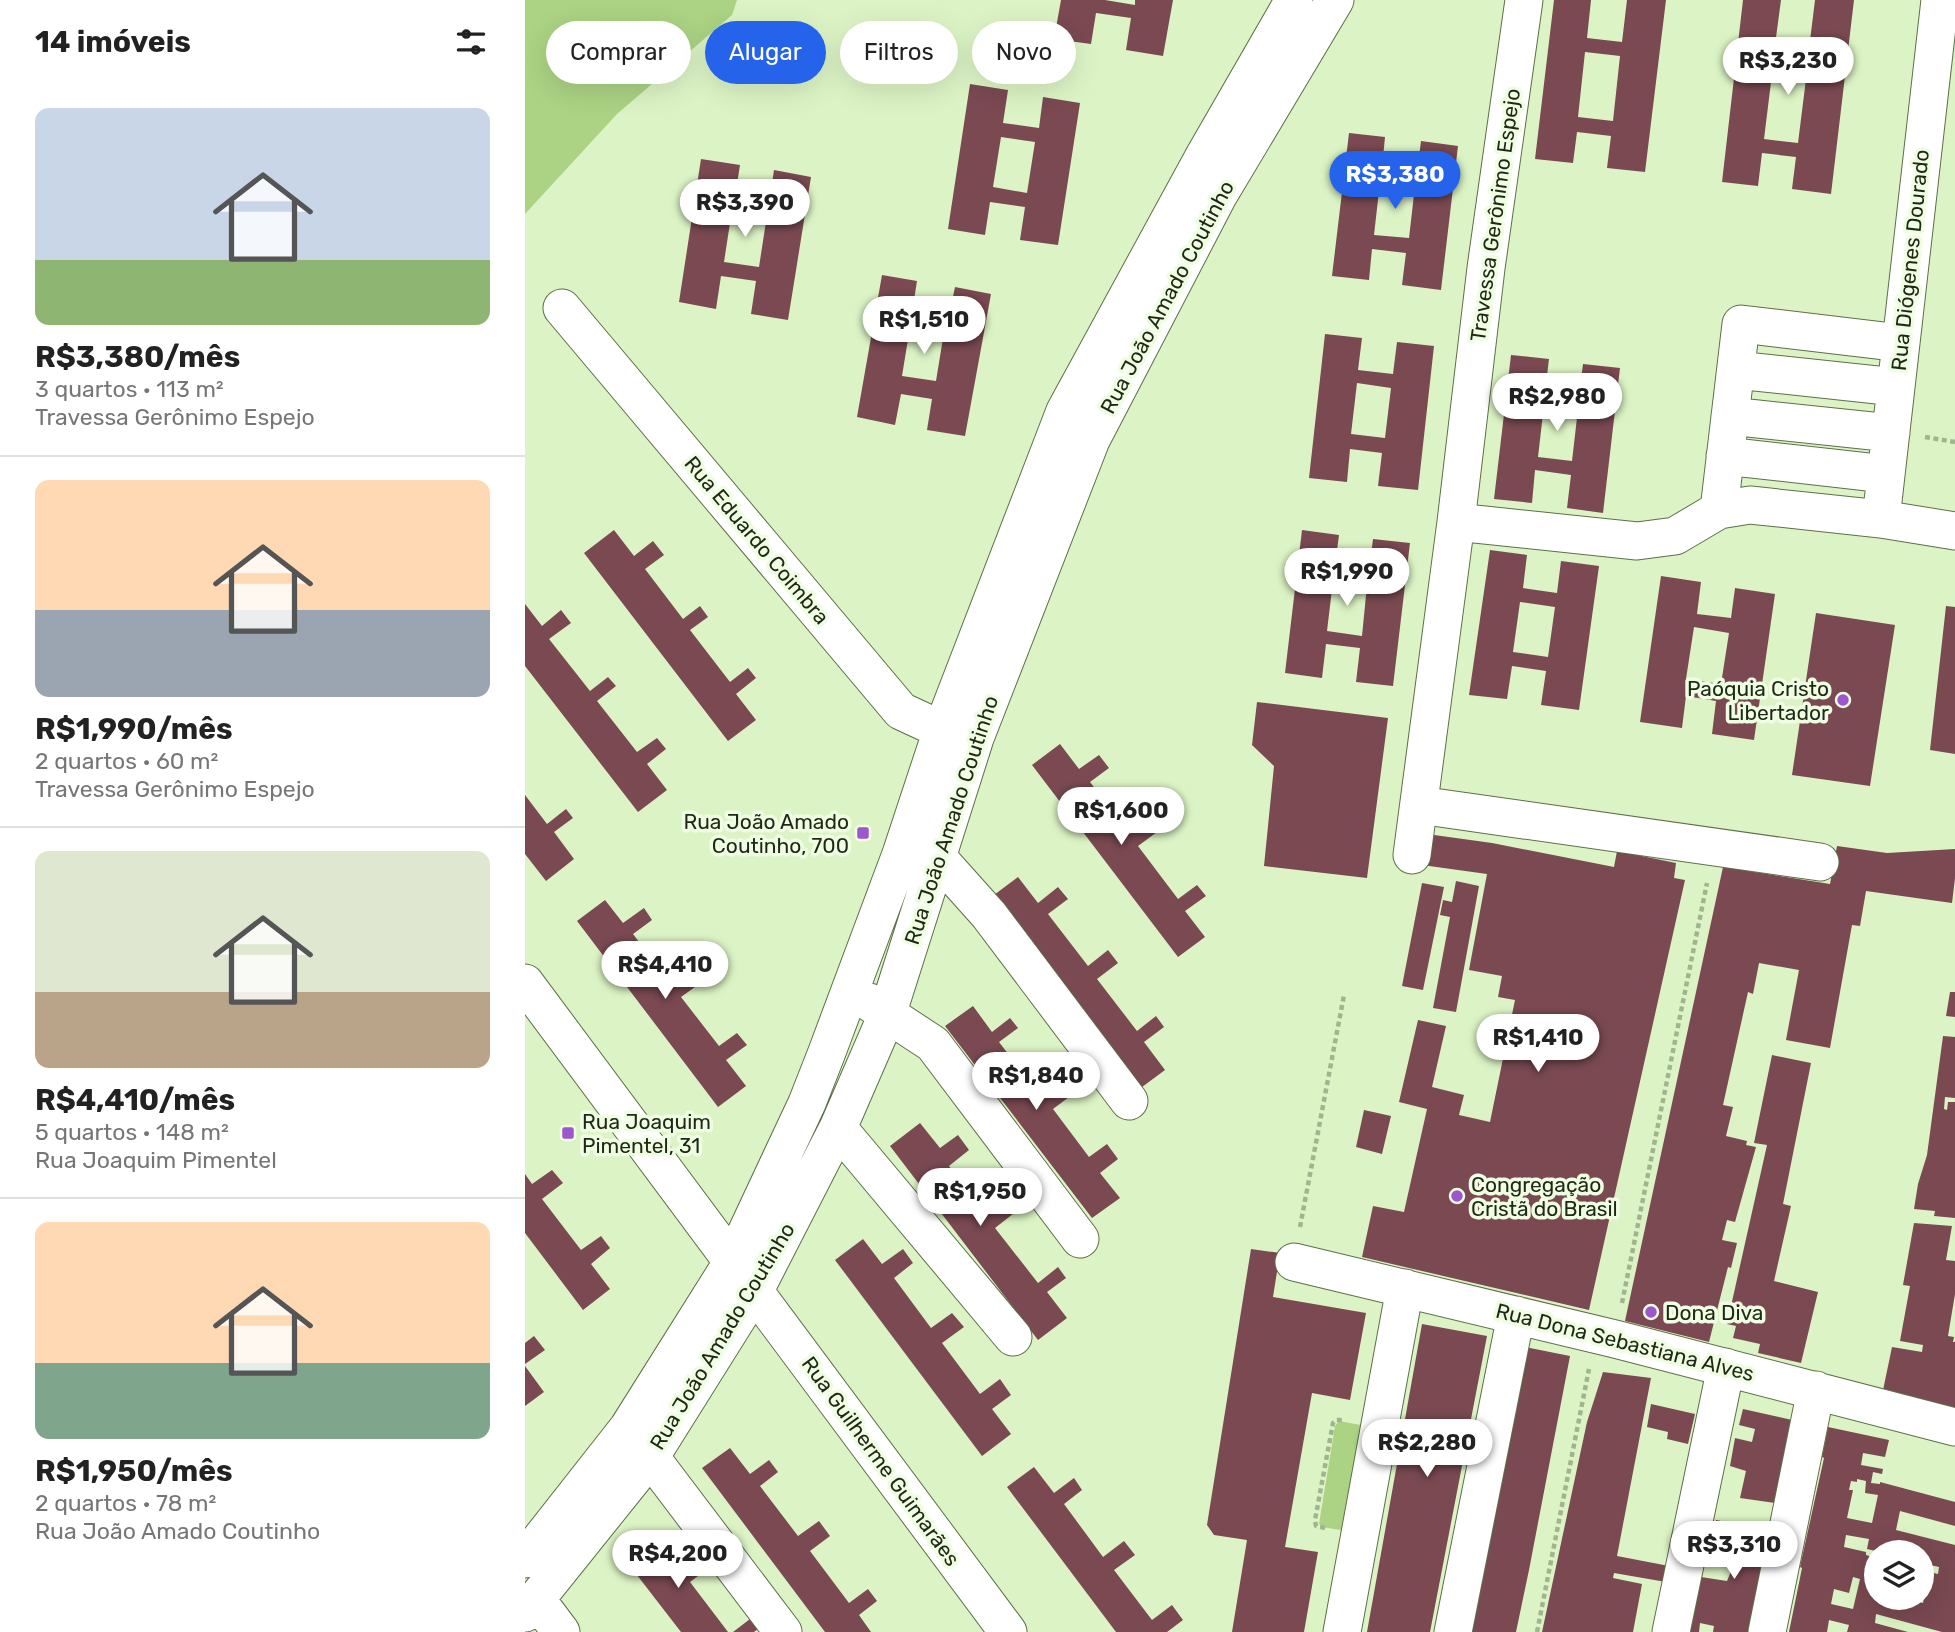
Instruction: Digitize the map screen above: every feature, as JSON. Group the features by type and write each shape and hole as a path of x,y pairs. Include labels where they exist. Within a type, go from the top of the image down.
{"street":[{"name":"Rua João Amado Coutinho","path":"531,1606 639,1442 838,1128 887,1015 938,858 958,734 1065,411 1203,158 1294,0"},
{"name":"Rua João Amado Coutinho","path":"744,1275 901,854 1091,440 1218,196 1335,0"},
{"name":"Travessa Gerônimo Espejo","path":"1412,855 1486,268 1524,0"},
{"name":"Rua Diógenes Dourado","path":"1891,431 1940,0"},
{"name":"Rua Eduardo Coimbra","path":"562,308 901,711 958,734"},
{"path":"1456,522 1637,541 1675,536 1692,528 1729,426 1741,324 1891,431 1955,531"},
{"path":"1729,426 1750,505 1891,431"},
{"path":"1729,426 1891,431"},
{"path":"1729,426 1891,431"},
{"path":"1419,805 1820,862"},
{"path":"938,858 989,915 1129,1101"},
{"name":"Rua Guilherme Guimarães","path":"525,983 1008,1632"},
{"path":"850,989 933,1044 1080,1239"},
{"path":"838,1128 1013,1337"},
{"name":"Rua Dona Sebastiana Alves","path":"1294,1262 1605,1336 1955,1427"},
{"path":"1342,1632 1405,1288"},
{"path":"1453,1632 1516,1315"},
{"path":"1671,1632 1726,1367"},
{"path":"1767,1632 1817,1390"},
{"name":"Rua João Amado Coutinho","path":"525,1559 639,1442"},
{"path":"639,1442 783,1632"},
{"path":"531,1606 561,1632"}],"path":[{"path":"1537,1632 1714,847"},
{"path":"1294,1262 1344,995"}],"green space":[{"path":"525,0 737,0 732,15 725,21 705,21 705,38 691,50 691,21 546,21 546,84 652,84 617,114 525,214"},
{"path":"1339,1421 1377,1428 1358,1533 1322,1527 1319,1524 1335,1426"}],"building":[{"path":"1061,0 1105,0 1135,5 1135,0 1173,0 1163,56 1126,50 1131,18 1096,13 1091,44 1076,42 1076,21 1057,21"},
{"path":"1554,0 1591,0 1587,38 1622,42 1627,0 1666,0 1645,172 1607,168 1611,136 1577,132 1573,163 1535,159","holes":["1585,52 1620,56 1613,121 1578,117"]},
{"path":"1743,0 1781,0 1773,60 1807,65 1815,0 1854,0 1831,194 1792,189 1796,157 1762,153 1758,186 1722,182","holes":["1772,74 1806,79 1798,143 1764,139"]},
{"path":"970,84 1008,90 1003,123 1039,128 1043,97 1080,103 1058,245 1020,240 1025,207 990,202 985,235 948,229","holes":["1001,137 1035,142 1027,193 993,187"]},
{"path":"1349,133 1385,137 1382,168 1417,173 1421,141 1458,146 1441,290 1402,285 1406,253 1372,249 1369,280 1332,276","holes":["1380,182 1415,186 1409,238 1374,235"]},
{"path":"701,159 740,165 735,197 769,203 774,170 811,177 788,320 751,314 756,281 721,276 716,309 679,302","holes":["732,210 767,215 759,267 724,262"]},
{"path":"882,275 917,281 912,313 948,320 955,287 991,294 965,436 927,430 932,399 901,394 895,425 857,417","holes":["910,327 944,332 936,381 902,376"]},
{"path":"1325,334 1362,338 1358,370 1393,374 1397,342 1434,346 1418,490 1378,486 1382,453 1350,449 1347,482 1309,478","holes":["1357,383 1391,388 1385,438 1351,434"]},
{"path":"1511,355 1549,359 1545,392 1579,396 1583,364 1620,368 1603,513 1567,508 1571,475 1535,470 1532,503 1494,499","holes":["1544,405 1578,409 1572,461 1538,457"]},
{"path":"614,530 634,556 653,541 664,555 645,569 683,619 700,606 708,617 690,630 730,682 748,668 756,678 736,694 756,720 728,741 584,553"},
{"path":"1302,530 1339,535 1335,566 1369,571 1373,539 1410,543 1393,686 1356,682 1360,648 1326,644 1322,678 1285,673","holes":["1333,581 1367,585 1362,636 1327,631"]},
{"path":"1490,550 1527,555 1523,588 1557,593 1561,561 1599,566 1579,710 1541,705 1546,671 1512,666 1507,699 1469,695","holes":["1520,602 1555,607 1548,657 1513,652"]},
{"path":"1661,576 1701,582 1697,614 1731,618 1735,588 1775,594 1754,740 1712,734 1716,701 1686,696 1682,728 1640,722","holes":["1694,627 1729,633 1721,684 1686,679"]},
{"path":"525,604 542,626 561,610 571,623 549,639 590,691 608,677 616,686 597,701 637,752 657,738 666,749 647,764 667,790 638,812 525,666"},
{"path":"1946,606 1955,607 1955,754 1930,750"},
{"name":"Paóquia Cristo Libertador","path":"1816,613 1895,625 1870,786 1792,775"},
{"path":"1257,702 1388,718 1367,878 1264,866 1274,766 1252,745"},
{"path":"1060,744 1079,769 1099,755 1109,768 1090,782 1130,834 1149,820 1157,832 1138,846 1178,899 1197,885 1206,896 1185,911 1205,937 1178,957 1032,765"},
{"path":"525,795 547,824 566,809 573,818 554,832 574,859 546,881 525,854"},
{"path":"1427,834 1492,843 1614,867 1617,851 1676,863 1674,878 1685,880 1589,1310 1362,1257 1373,1206 1404,1212 1427,1109 1399,1102 1418,1020 1446,1026 1432,1087 1464,1095 1459,1115 1490,1122 1515,1000 1498,997 1502,976 1469,970 1487,874 1422,865"},
{"path":"1837,846 1887,853 1955,849 1952,903 1866,891 1860,926 1852,925 1830,1048 1786,1040 1799,970 1759,963 1753,994 1748,992 1723,1105 1733,1107 1726,1136 1747,1141 1746,1145 1756,1147 1735,1222 1727,1220 1722,1240 1737,1243 1731,1268 1728,1267 1709,1342 1625,1321 1723,867 1830,884"},
{"path":"1018,877 1038,903 1058,887 1068,899 1048,914 1088,966 1108,950 1118,963 1097,979 1137,1031 1156,1016 1164,1027 1144,1042 1165,1070 1138,1090 990,898"},
{"path":"1456,881 1479,886 1456,1012 1433,1008 1450,917 1440,915 1443,900 1452,902"},
{"path":"1422,883 1444,887 1423,990 1402,986"},
{"path":"605,900 623,923 644,908 652,920 633,934 670,983 691,968 702,982 681,997 719,1046 737,1033 747,1045 726,1060 746,1086 718,1107 577,921"},
{"path":"1950,992 1955,992 1955,1017 1946,1016"},
{"path":"973,1006 992,1032 1010,1018 1018,1028 999,1042 1042,1098 1060,1084 1069,1097 1053,1109 1089,1157 1107,1144 1118,1159 1100,1173 1120,1198 1092,1218 945,1026"},
{"path":"1943,1036 1955,1037 1955,1098 1945,1097 1944,1109 1947,1110 1948,1102 1955,1102 1955,1218 1934,1216 1935,1211 1914,1209 1927,1155"},
{"path":"1772,1055 1811,1063 1783,1204 1791,1206 1774,1281 1818,1292 1801,1363 1758,1353 1760,1344 1733,1338 1736,1326 1727,1324 1767,1145 1754,1143"},
{"path":"1364,1110 1391,1116 1382,1154 1356,1147"},
{"path":"920,1123 940,1148 958,1135 969,1150 949,1166 986,1215 1009,1198 1018,1210 995,1228 1038,1283 1058,1267 1066,1278 1047,1292 1067,1318 1038,1340 890,1146"},
{"path":"552,1170 563,1183 542,1199 581,1250 601,1236 610,1248 591,1264 610,1289 583,1310 525,1233 525,1174 532,1184"},
{"path":"1914,1223 1952,1226 1946,1260 1955,1261 1955,1294 1948,1336 1954,1337 1955,1342 1955,1412 1882,1395 1892,1347 1922,1352 1923,1345 1900,1341 1910,1286 1903,1285"},
{"path":"863,1239 882,1264 903,1249 913,1263 894,1278 931,1328 952,1313 964,1327 942,1343 980,1394 1000,1379 1011,1395 992,1409 1011,1434 982,1456 835,1260"},
{"path":"1251,1249 1280,1253 1273,1297 1366,1313 1350,1400 1312,1393 1285,1547 1318,1552 1304,1632 1232,1632 1247,1540 1214,1535 1207,1525"},
{"path":"1422,1324 1487,1336 1430,1632 1367,1632"},
{"path":"534,1336 545,1350 525,1364 525,1343"},
{"path":"1525,1347 1570,1356 1529,1570 1516,1632 1469,1632"},
{"path":"525,1366 544,1392 525,1406"},
{"path":"1603,1372 1651,1378 1617,1556 1669,1566 1666,1582 1614,1573 1613,1578 1642,1584 1633,1632 1542,1632 1587,1422"},
{"path":"1651,1404 1695,1414 1688,1444 1667,1439 1668,1432 1647,1427"},
{"path":"1743,1409 1792,1420 1775,1503 1740,1498 1746,1471 1730,1466 1735,1438 1752,1442 1755,1429 1739,1425"},
{"path":"1828,1427 1889,1440 1885,1457 1863,1453 1861,1465 1883,1469 1882,1474 1873,1472 1871,1483 1880,1482 1955,1502 1955,1526 1900,1511 1896,1530 1955,1545 1955,1632 1942,1632 1876,1614 1875,1623 1908,1632 1847,1632 1849,1625 1829,1620 1827,1632 1789,1632 1824,1458 1822,1457","holes":["1851,1481 1866,1481 1865,1493 1878,1495 1872,1523 1847,1518 1853,1490 1849,1490","1853,1577 1860,1579 1853,1609 1831,1604 1834,1589 1849,1593"]},
{"path":"730,1448 750,1474 769,1460 778,1472 760,1486 798,1536 819,1521 830,1536 810,1551 849,1603 868,1589 877,1601 859,1615 871,1632 825,1632 702,1468"},
{"path":"1034,1467 1054,1493 1074,1478 1082,1490 1064,1504 1103,1557 1124,1541 1135,1555 1114,1570 1152,1620 1172,1605 1183,1620 1167,1632 1116,1632 1007,1487"},
{"path":"1716,1520 1776,1532 1750,1632 1713,1632 1714,1626 1700,1623 1699,1632 1687,1632 1701,1577 1727,1581 1738,1555 1737,1541 1724,1539 1722,1550 1710,1547"},
{"path":"661,1542 681,1569 701,1554 710,1567 690,1582 728,1632 681,1632 630,1566"},
{"path":"750,1619 758,1629 754,1632 733,1632"}],"place":[{"name":"Paóquia Cristo Libertador","path":"1843,700"},
{"name":"Rua João Amado Coutinho, 700","path":"863,833"},
{"name":"Rua Joaquim Pimentel, 31","path":"568,1133"},
{"name":"Congregação Cristã do Brasil","path":"1457,1196"},
{"name":"Dona Diva","path":"1651,1312"}]}
